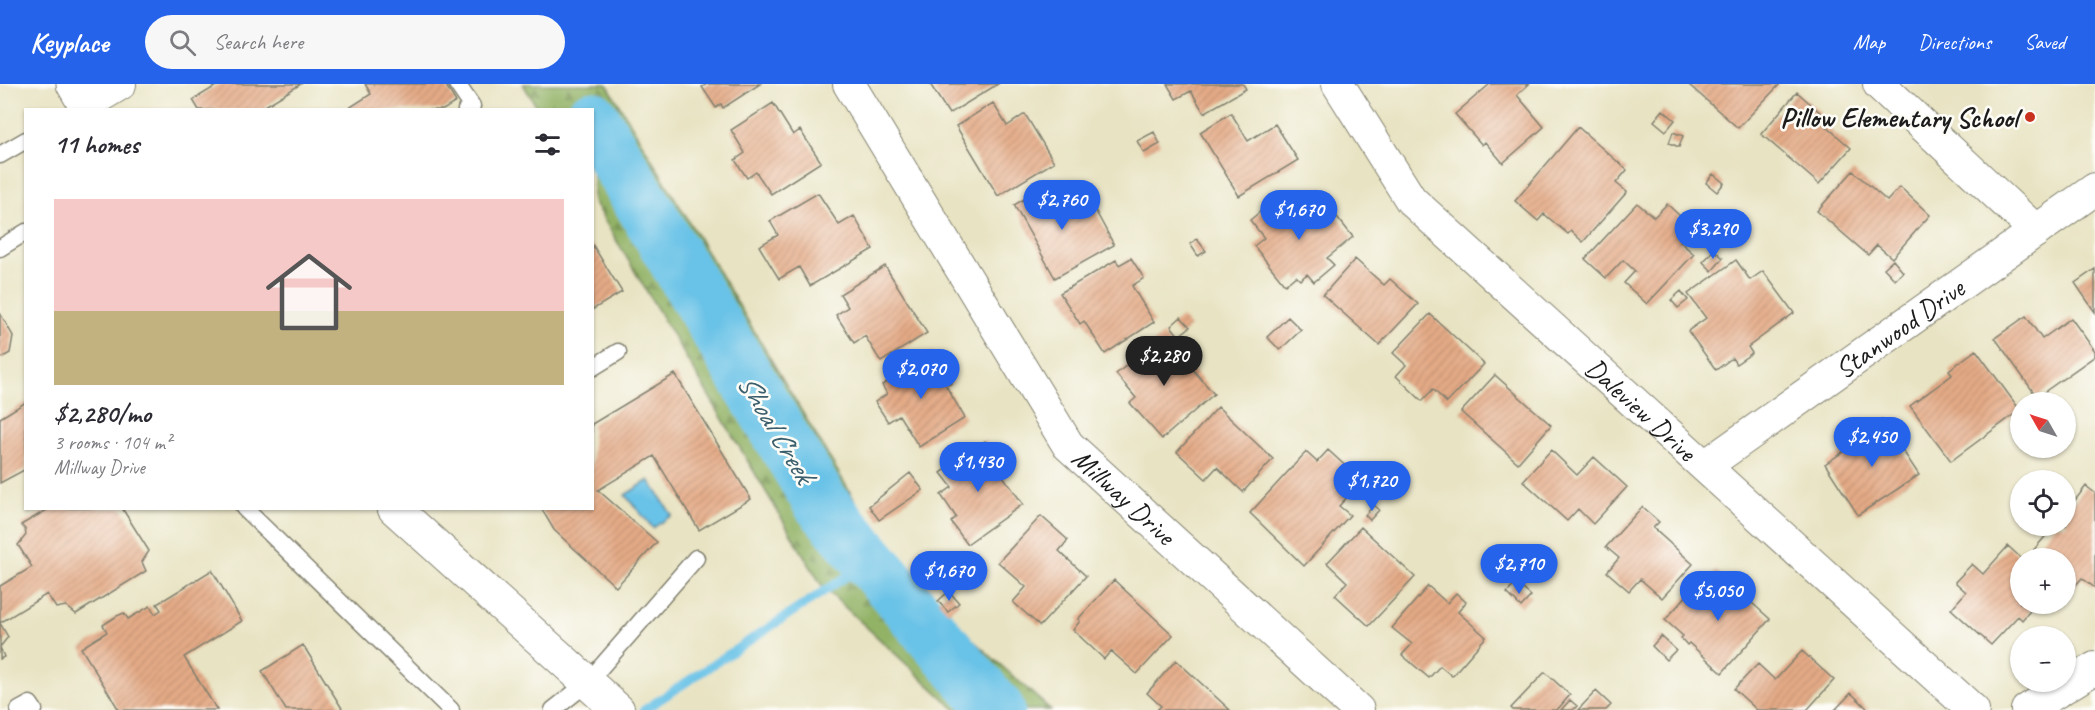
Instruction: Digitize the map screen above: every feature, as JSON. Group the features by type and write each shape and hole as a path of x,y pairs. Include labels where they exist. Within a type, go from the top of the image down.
{"street":[{"path":"81,102 120,84"},
{"name":"Millway Drive","path":"849,84 1068,445 1358,710"},
{"name":"Daleview Drive","path":"1338,84 1411,200 1973,710"},
{"path":"1879,84 2036,231"},
{"name":"Stanwood Drive","path":"1705,466 2095,189"},
{"path":"396,510 618,710"},
{"path":"2027,710 2095,668"}],"lane":[{"path":"458,84 472,106 469,108"},
{"path":"0,155 24,141"},
{"path":"0,248 24,233"},
{"path":"594,367 618,352"},
{"path":"246,510 451,710"},
{"path":"553,710 587,683 696,558"},
{"path":"20,710 30,704 33,710"}],"green space":[{"path":"523,84 607,84 867,521 975,642 1051,710 956,710 822,586 594,203 594,108 537,108"}],"water":[{"path":"649,480 672,515 653,528 625,495"}],"building":[{"path":"219,84 301,84 265,106 266,108 198,108 193,100"},
{"path":"365,84 445,84 456,102 446,108 349,108 371,94"},
{"path":"707,84 760,84 723,108 721,104 716,108 702,87"},
{"path":"930,84 998,84 949,114"},
{"path":"1167,84 1243,84 1246,89 1204,113 1191,91 1176,99"},
{"path":"1490,84 1529,84 1517,95 1544,127 1503,163 1485,142 1482,145 1455,114"},
{"path":"1688,84 1780,84 1738,128"},
{"path":"1797,92 1821,113 1817,118 1851,148 1819,184 1761,134"},
{"path":"773,103 793,135 800,130 821,162 771,194 756,172 747,178 735,160 745,153 731,130"},
{"path":"993,103 1007,126 1025,114 1054,162 998,196 956,126"},
{"path":"1663,110 1675,120 1666,131 1654,121"},
{"path":"1231,113 1248,141 1275,124 1298,160 1239,196 1200,132"},
{"path":"1578,127 1627,170 1616,183 1627,192 1583,242 1571,231 1568,234 1544,214 1538,221 1515,201"},
{"path":"1154,132 1160,144 1144,153 1137,141"},
{"path":"1673,132 1683,136 1679,147 1669,143"},
{"path":"1853,171 1887,201 1900,187 1930,215 1892,258 1877,245 1868,255 1817,211"},
{"path":"1713,174 1724,183 1717,192 1706,183"},
{"path":"1053,182 1073,219 1094,208 1114,245 1055,278 1014,205"},
{"path":"818,193 839,225 854,216 873,249 810,286 799,267 779,279 759,246 778,235 770,221"},
{"path":"1278,197 1300,224 1326,203 1353,237 1327,258 1334,265 1314,282 1307,274 1300,280 1296,276 1285,285 1254,246 1264,238 1250,220"},
{"path":"1637,203 1654,217 1667,204 1693,228 1680,242 1694,254 1647,304 1624,283 1635,271 1623,260 1606,278 1585,259"},
{"path":"1197,239 1206,251 1198,256 1190,244"},
{"path":"594,247 622,292 594,309"},
{"path":"1714,250 1723,258 1712,271 1703,262"},
{"path":"1131,258 1144,278 1132,286 1154,322 1105,354 1084,321 1080,324 1060,293 1116,260 1119,265"},
{"path":"1355,259 1384,285 1390,279 1418,304 1379,345 1323,295"},
{"path":"1736,260 1750,280 1763,271 1794,313 1748,347 1752,353 1736,364 1732,358 1716,370 1688,331 1706,318 1688,294"},
{"path":"1893,260 1903,272 1895,280 1884,268"},
{"path":"885,266 927,333 881,362 865,336 854,343 836,315 848,307 840,294"},
{"path":"2095,269 2095,312 2075,283"},
{"path":"1681,291 1688,300 1678,308 1671,300"},
{"path":"0,313 13,336 10,353 0,359"},
{"path":"1430,314 1484,364 1447,403 1433,389 1422,401 1396,376 1406,365 1393,353"},
{"path":"2026,316 2042,339 2071,318 2095,351 2095,356 2044,392 2033,392 1995,338"},
{"path":"1181,317 1190,327 1179,336 1171,326"},
{"path":"1288,317 1301,330 1280,350 1267,337"},
{"path":"1163,335 1214,394 1162,439 1130,403 1136,398 1116,374"},
{"path":"1976,350 2010,396 2010,417 1951,461 1910,406 1952,375 1949,370"},
{"path":"932,352 952,383 946,386 965,418 919,447 899,415 888,422 875,402 887,394 882,385"},
{"path":"675,374 751,499 699,530 654,456 598,490 657,542 616,587 554,530 542,510 594,510 594,423"},
{"path":"1495,375 1551,425 1518,463 1461,412"},
{"path":"24,403 24,470 0,483 0,418"},
{"path":"1218,407 1273,459 1243,492 1217,467 1206,479 1177,452"},
{"path":"1882,419 1919,475 1858,515 1825,464 1852,446 1848,441"},
{"path":"985,441 1003,466 998,469 1023,504 967,544 951,522 956,517 941,495 952,487 941,473"},
{"path":"1328,450 1362,481 1339,506 1350,515 1304,566 1250,513 1306,452 1317,462"},
{"path":"1551,450 1577,475 1594,457 1627,487 1593,524 1578,509 1567,521 1523,481"},
{"path":"1391,464 1400,472 1388,486 1379,479"},
{"path":"910,473 923,490 879,520 869,506"},
{"path":"2086,486 2095,493 2095,588 2082,578 2076,585 2076,548 2035,548 2046,536 2076,536 2076,499"},
{"path":"1374,505 1379,510 1370,520 1365,515"},
{"path":"1642,507 1659,522 1653,528 1693,564 1662,598 1640,579 1629,591 1607,572 1619,558 1606,547"},
{"path":"47,510 123,510 149,551 142,562 146,571 76,614 66,606 56,608 47,594 0,623 0,586 32,567 18,545 26,535 21,525"},
{"path":"1041,516 1068,540 1059,551 1086,576 1040,626 1013,602 1026,587 998,562"},
{"path":"1361,527 1415,577 1369,626 1335,595 1347,582 1327,563"},
{"path":"2008,546 2010,548 2010,614 2027,614 2022,620 2018,616 1991,645 1951,609 1966,592 1955,582 1972,564 1983,574"},
{"path":"212,570 242,621 184,657 217,710 119,710 81,648 107,632 103,625 117,616 124,613 128,619 150,606 155,614 161,610 157,604"},
{"path":"1716,571 1770,619 1722,673 1689,643 1687,645 1681,638 1683,636 1665,620 1689,593 1694,597"},
{"path":"1114,580 1173,635 1137,674 1111,651 1104,659 1073,630 1080,621 1078,619"},
{"path":"1516,583 1531,596 1521,607 1507,593"},
{"path":"1428,586 1447,603 1456,593 1466,602 1458,612 1486,637 1452,676 1440,666 1429,678 1402,655 1412,644 1392,628"},
{"path":"949,591 959,603 948,612 938,601"},
{"path":"0,623 8,637 0,647"},
{"path":"1661,636 1676,650 1666,660 1652,646"},
{"path":"303,645 343,710 286,710 262,671"},
{"path":"0,647 4,657 0,659"},
{"path":"1802,651 1834,680 1807,710 1757,710 1734,689 1758,664 1775,680"},
{"path":"1176,660 1230,710 1157,710 1161,706 1147,693"},
{"path":"1545,672 1570,695 1557,710 1513,710 1511,708"},
{"path":"1596,691 1611,705 1606,710 1578,710"},
{"path":"1851,693 1869,710 1835,710"},
{"path":"1570,700 1577,706 1573,710 1561,710"}],"waterway":[{"name":"Shoal Creek","path":"594,122 821,503 997,710"},
{"path":"644,710 870,561"}],"place":[{"name":"Pillow Elementary School","path":"2030,117"}]}
